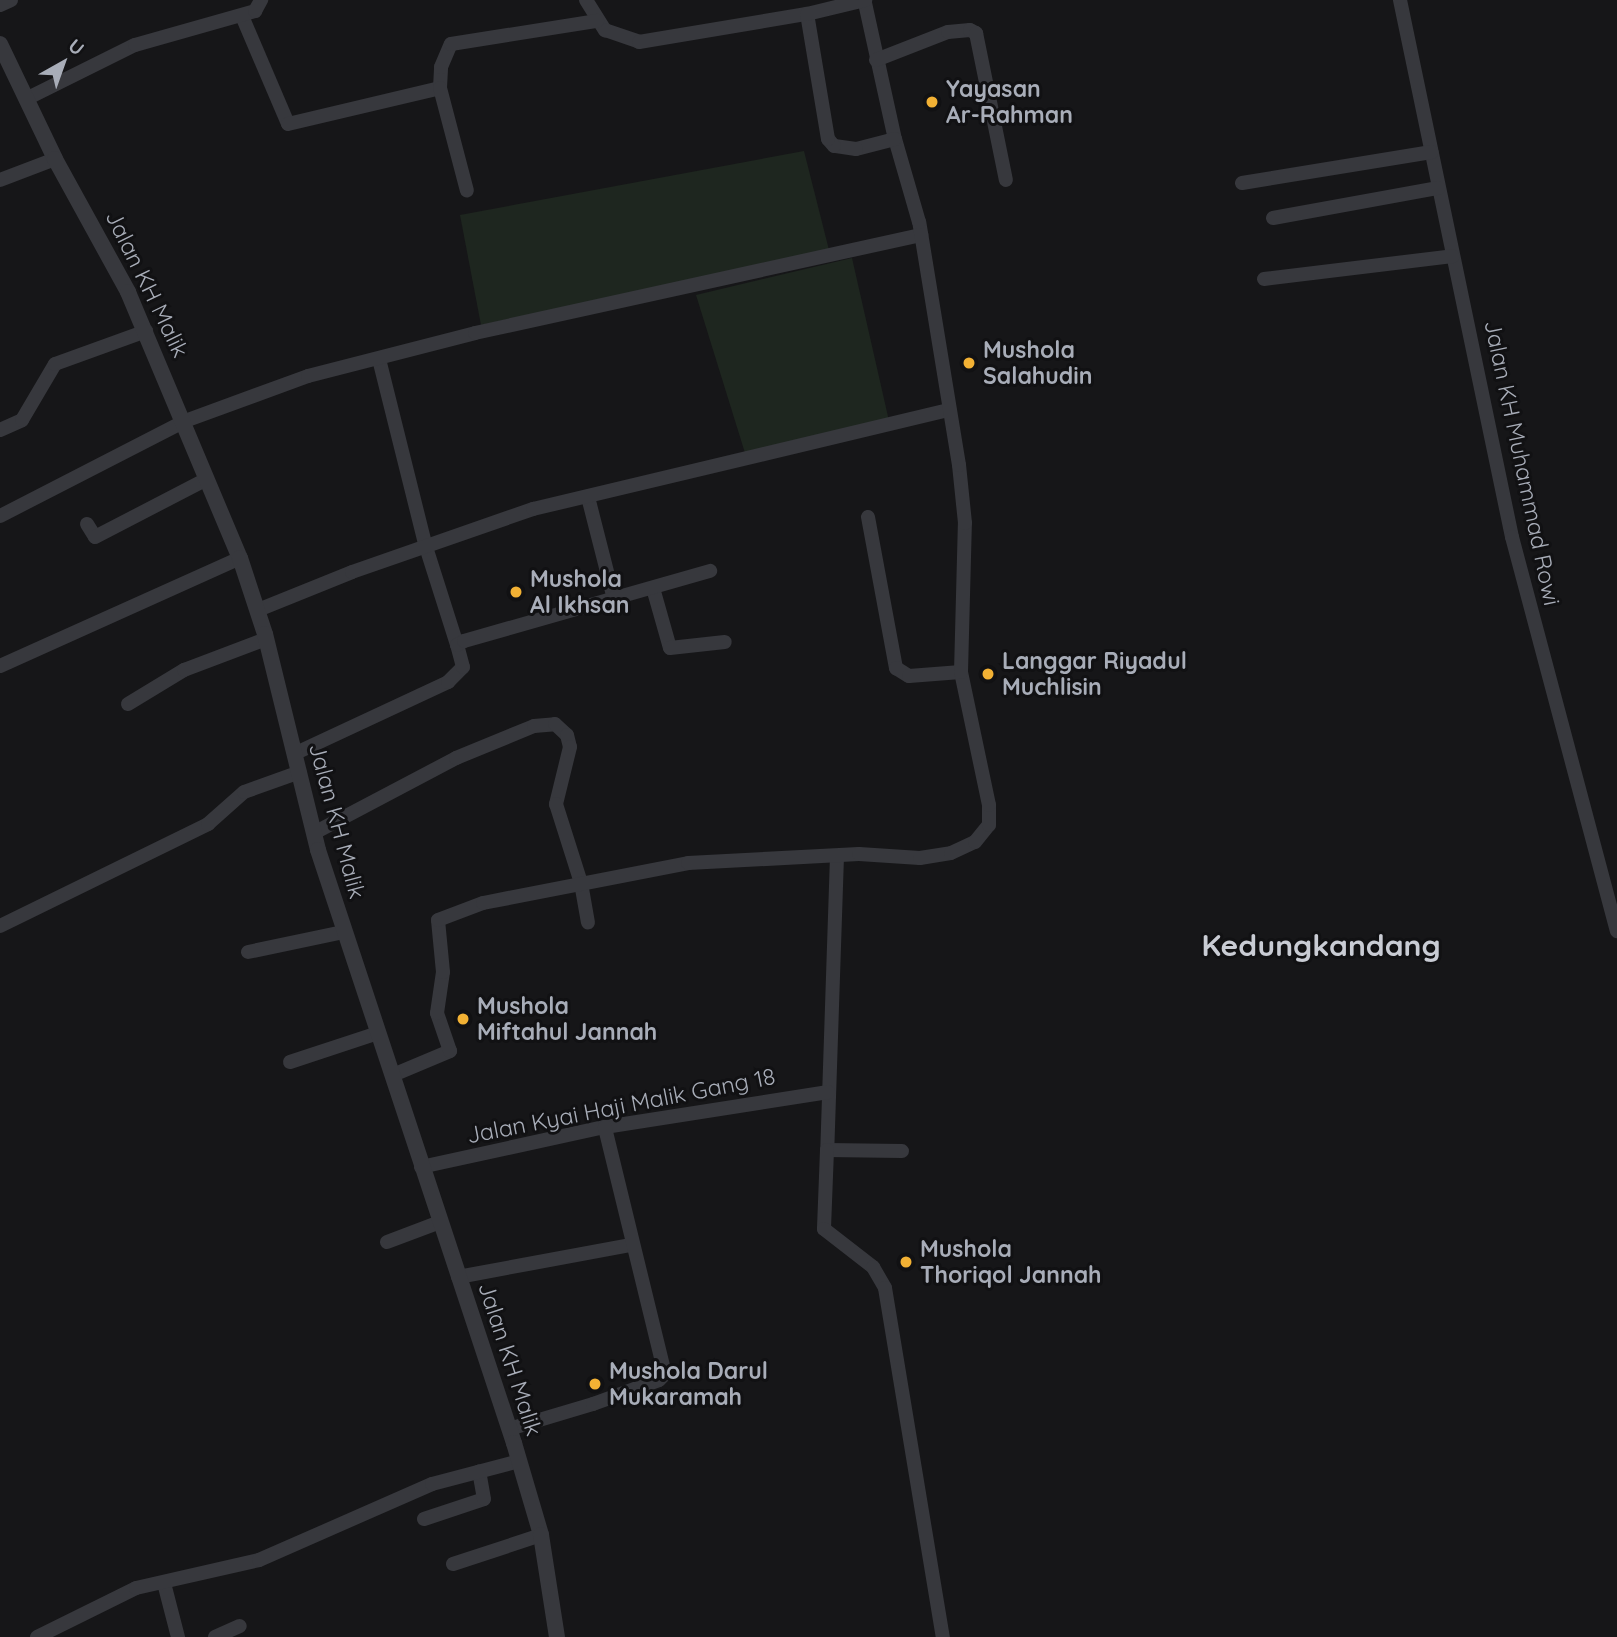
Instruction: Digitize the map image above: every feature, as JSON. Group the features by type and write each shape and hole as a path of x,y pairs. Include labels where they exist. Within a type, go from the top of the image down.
{"street":[{"path":"0,5 11,0"},
{"path":"28,98 135,45 242,16 258,9 261,0"},
{"path":"393,1075 450,1051 438,1013 443,972 437,921 483,903 688,863 837,856 920,858 965,849 984,834 989,824 989,805 961,672 965,523 949,410 922,235 895,139 865,1 807,14 639,42 621,38 597,21 586,0"},
{"name":"Jalan KH Muhammad Rowi","path":"1400,0 1512,537 1617,931"},
{"path":"807,14 828,139 834,146 856,149 895,139"},
{"path":"242,16 288,124 440,88"},
{"path":"467,191 440,88 441,67 451,44 597,21"},
{"path":"876,60 948,32 976,33 1006,180"},
{"name":"Jalan KH Malik","path":"0,44 55,159 91,219 146,331 240,558 258,610 314,833 344,932 509,1429 541,1535 557,1637"},
{"path":"1242,183 1430,152"},
{"path":"0,180 55,159"},
{"path":"1273,218 1438,188"},
{"path":"0,516 185,421 308,376 922,235"},
{"path":"1264,279 1453,256"},
{"path":"0,430 22,421 55,364 146,331"},
{"path":"296,753 448,682 463,667 426,547 379,359"},
{"path":"258,610 533,509 949,410"},
{"path":"88,524 95,537 207,479"},
{"path":"589,497 614,599"},
{"path":"868,517 896,668 909,676 961,672"},
{"path":"0,666 240,558"},
{"path":"457,645 710,571"},
{"path":"653,588 670,648 726,642"},
{"path":"128,704 184,670 266,639"},
{"path":"314,833 456,758 534,726 555,724 567,735 570,747 556,804 581,883 588,922"},
{"path":"0,926 208,824 244,792 300,772"},
{"path":"837,856 827,1150 821,1213 824,1229 873,1267 885,1288 943,1637"},
{"path":"248,952 344,932"},
{"path":"289,1062 378,1033"},
{"name":"Jalan Kyai Haji Malik Gang 18","path":"421,1167 605,1127 828,1091"},
{"path":"509,1429 662,1378 605,1127"},
{"path":"827,1150 902,1151"},
{"path":"387,1242 440,1222"},
{"path":"458,1277 631,1245"},
{"path":"37,1637 136,1588 259,1560 422,1488 519,1461"},
{"path":"424,1519 484,1499 479,1471"},
{"path":"453,1564 541,1535"},
{"path":"164,1583 178,1637"},
{"path":"215,1637 240,1626"}],"shaded area":[{"path":"804,151 829,250 481,325 460,215"},
{"path":"852,258 889,421 745,453 696,295"}],"place":[{"name":"Yayasan Ar-Rahman","path":"932,102"},
{"name":"Mushola Salahudin","path":"969,363"},
{"name":"Mushola Al Ikhsan","path":"516,592"},
{"name":"Langgar Riyadul Muchlisin","path":"988,674"},
{"name":"Mushola Miftahul Jannah","path":"463,1019"},
{"name":"Mushola Thoriqol Jannah","path":"906,1262"},
{"name":"Mushola Darul Mukaramah","path":"595,1384"}],"district":[{"name":"Kedungkandang","path":"1321,945"}]}
